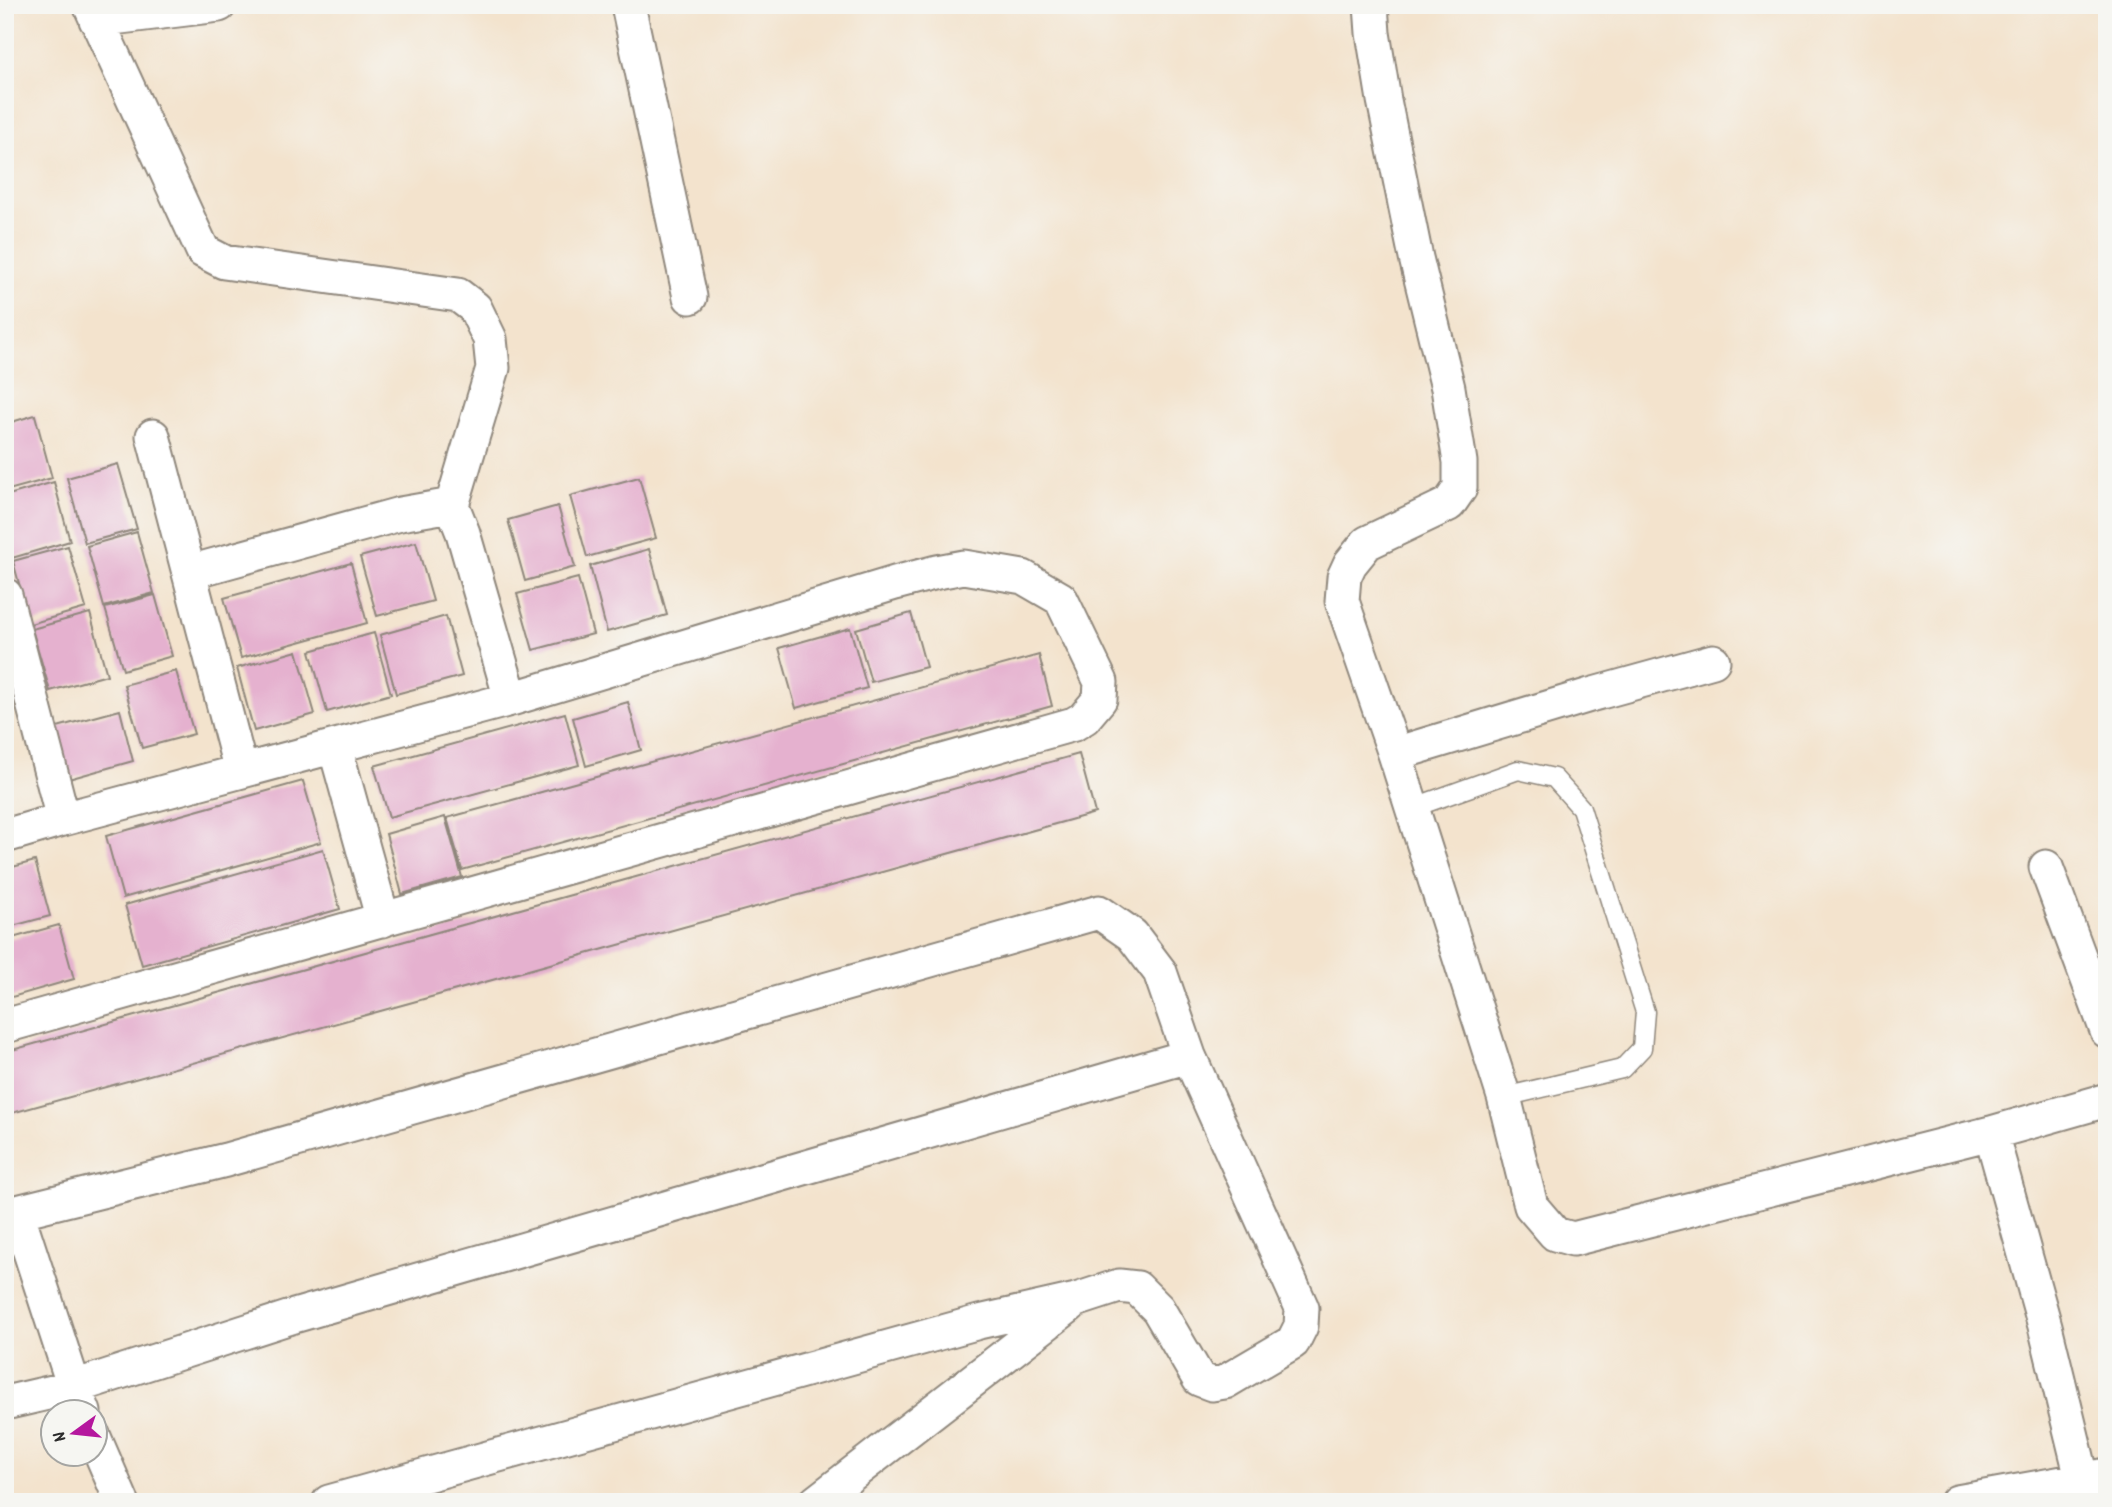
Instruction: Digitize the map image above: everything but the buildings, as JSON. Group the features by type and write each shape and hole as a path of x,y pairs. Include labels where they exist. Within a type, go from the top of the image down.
{"street":[{"path":"219,5 93,13 203,251 223,262 458,295 475,308 490,338 494,368 452,505 463,533 511,699"},
{"path":"628,5 690,297"},
{"path":"1371,5 1384,100 1416,258 1448,388 1460,462 1460,488 1449,504 1367,542 1350,564 1344,577 1342,600 1395,754 1503,1097 1531,1206 1555,1234 1573,1239 1991,1133 2107,1100"},
{"path":"153,436 242,771"},
{"path":"190,572 400,514 452,505"},
{"path":"5,836 511,699 895,583 964,567 1023,577 1060,599 1101,682 1100,699 1084,718 1074,724 5,1026"},
{"path":"5,595 63,819"},
{"path":"1395,754 1713,661"},
{"path":"335,747 383,920"},
{"path":"2046,867 2107,1031"},
{"path":"78,1398 11,1214 239,1156 1099,912 1132,934 1160,972 1189,1056 1302,1308 1301,1326 1293,1342 1224,1382 1212,1384 1199,1379 1158,1308 1136,1288 1119,1286 1076,1300 979,1322 329,1502"},
{"path":"84,1398 294,1316 1189,1056"},
{"path":"1957,1502 2093,1485 1991,1133"},
{"path":"816,1502 1076,1300"},
{"path":"5,1403 38,1402"},
{"path":"107,1468 122,1502"}],"lane":[{"path":"1412,808 1518,770 1553,778 1581,808 1645,1012 1642,1048 1622,1069 1503,1097"}]}
